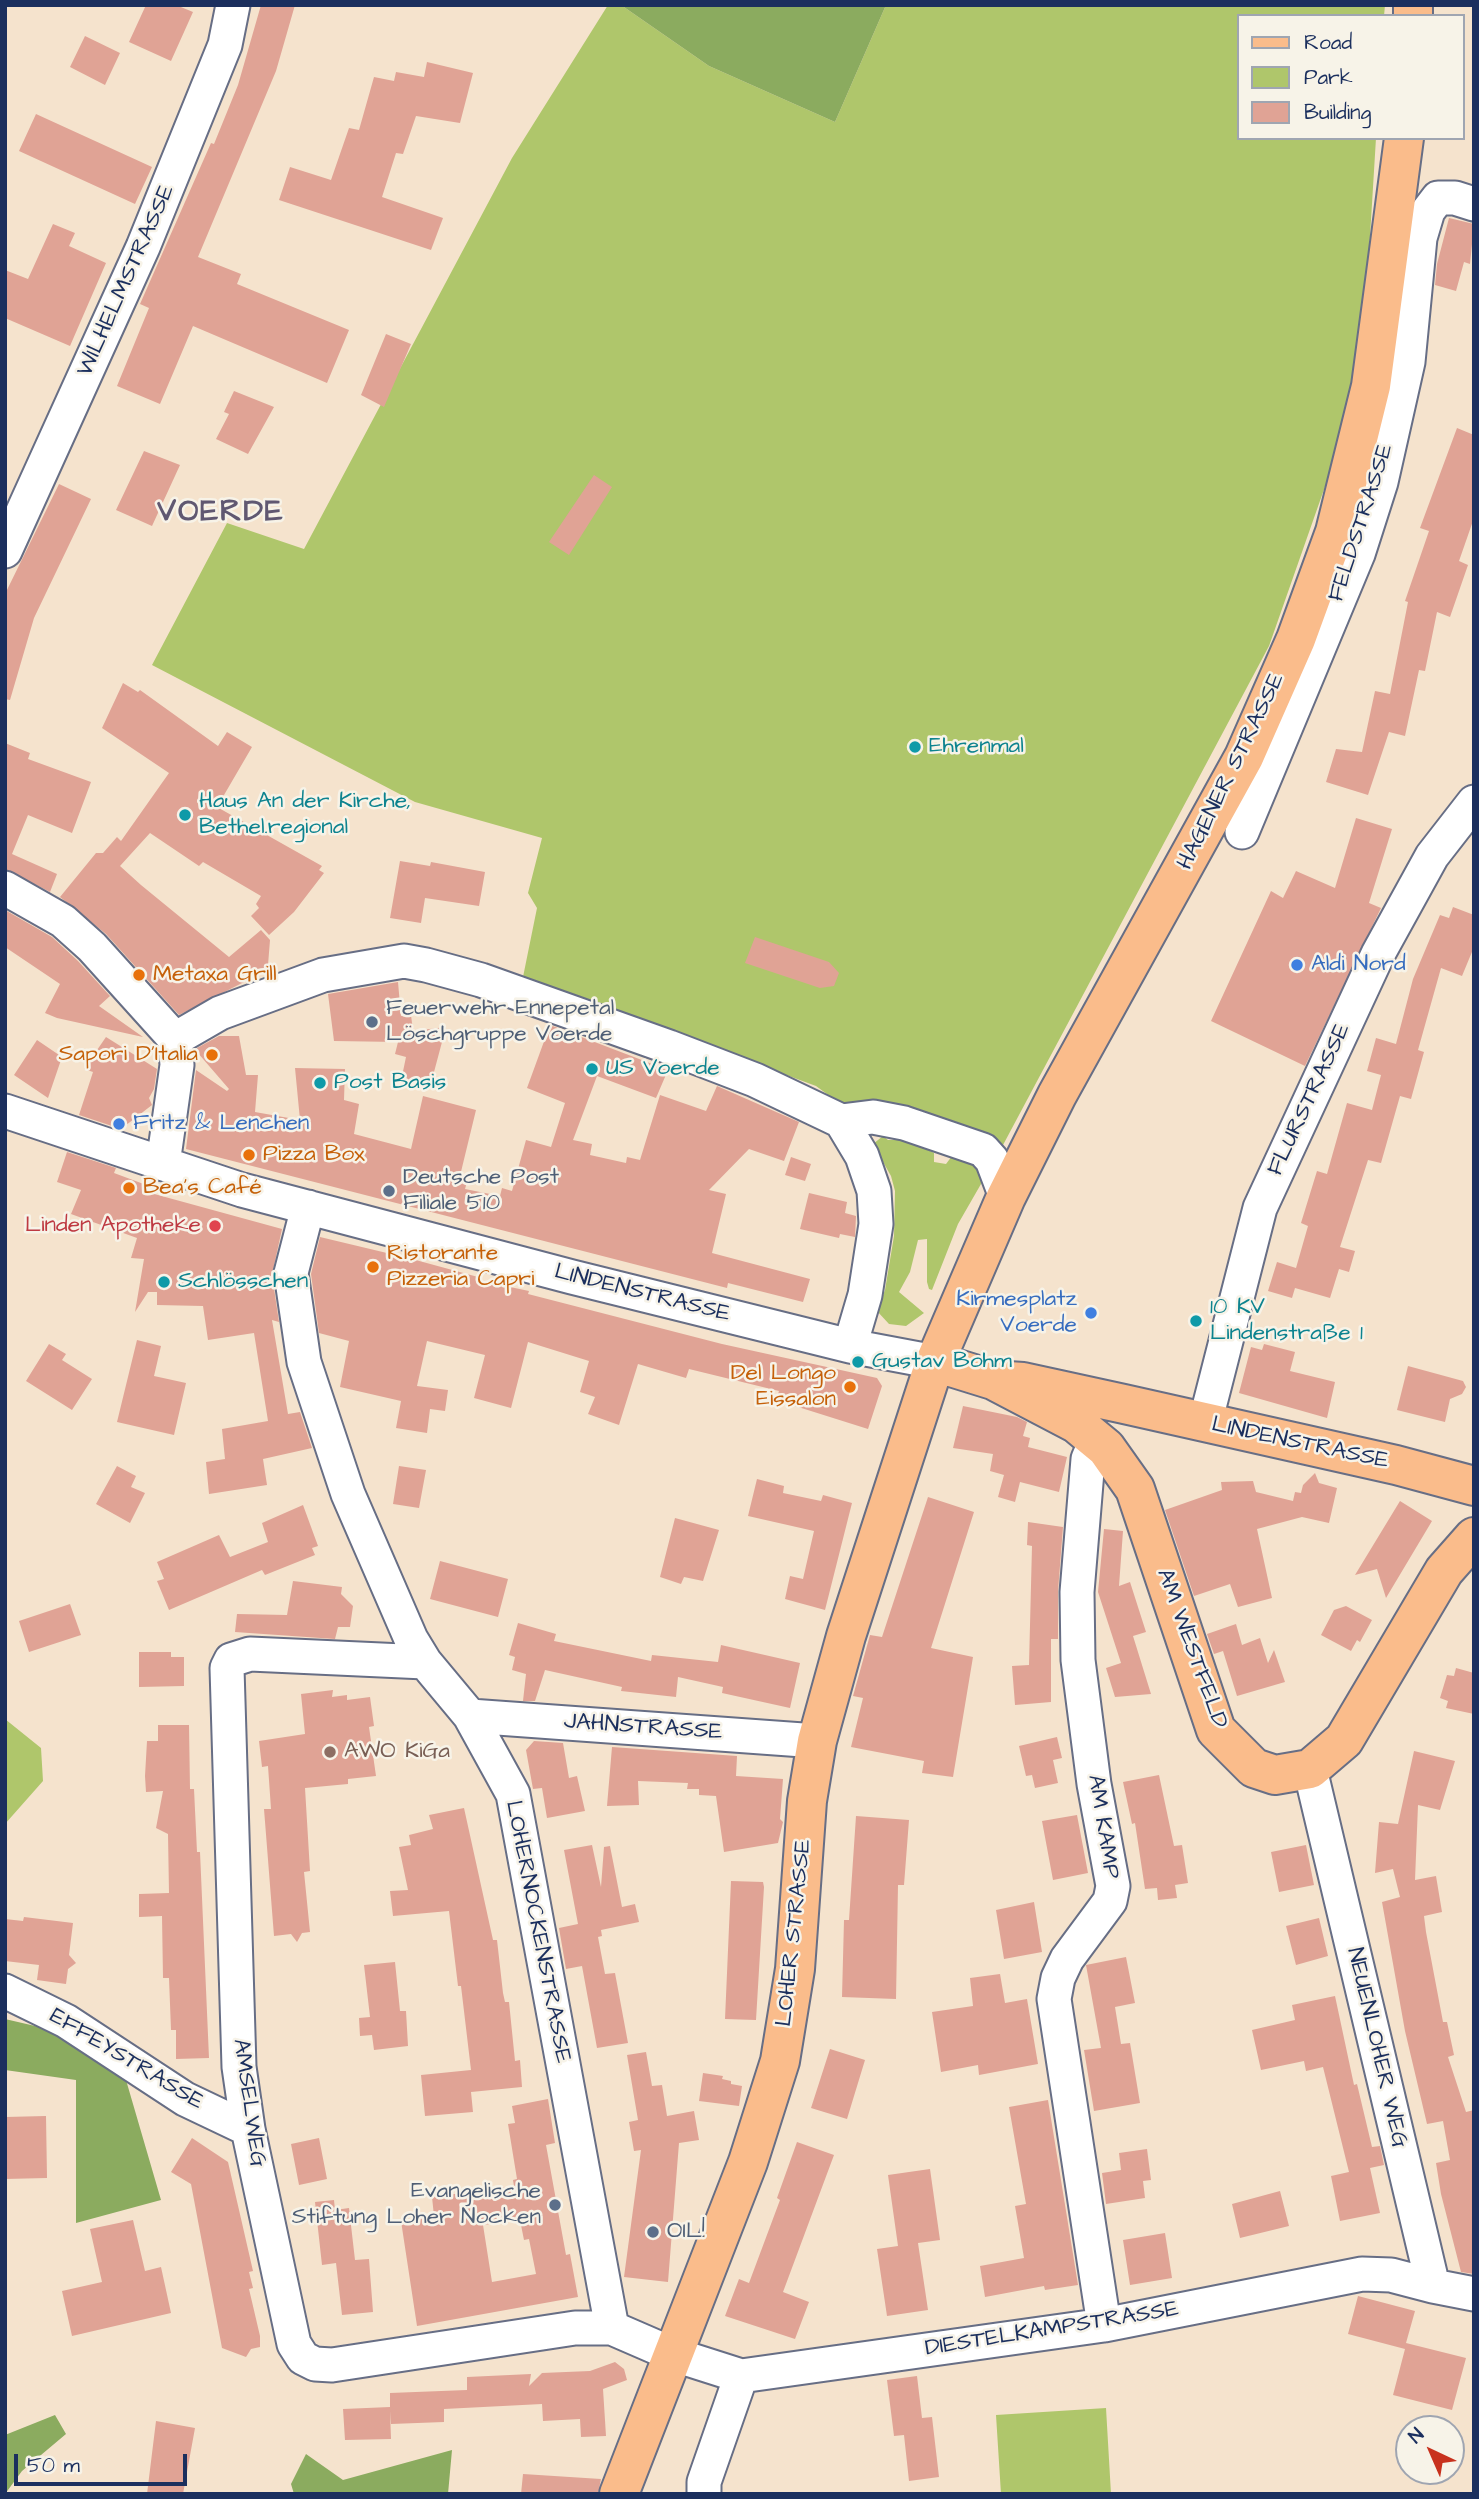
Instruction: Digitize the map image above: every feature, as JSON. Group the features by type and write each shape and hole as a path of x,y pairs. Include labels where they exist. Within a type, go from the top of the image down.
{"main road":[{"name":"HAGENER STRASSE","path":"934,1362 1006,1197 1057,1095 1244,757 1296,639 1335,532 1371,386 1404,140"},
{"name":"LINDENSTRASSE","path":"934,1362 993,1380 1023,1382 1124,1404 1396,1465 1460,1483"},
{"name":"LOHER STRASSE","path":"619,2494 748,2162 780,2061 795,1969 807,1801 817,1741 846,1636 934,1362"},
{"name":"AM WESTFELD","path":"993,1380 1077,1424 1097,1438 1135,1489 1216,1730 1254,1768 1275,1775 1310,1769"},
{"path":"1097,1438 1124,1404"},
{"path":"1444,1571 1464,1512 1460,1499 1460,1483"},
{"path":"1310,1769 1344,1740 1444,1571 1474,1537"}],"street":[{"name":"WILHELMSTRASSE","path":"5,551 143,247 225,45 233,5"},
{"name":"FELDSTRASSE","path":"1242,832 1358,554 1381,482 1408,362 1420,238 1427,211 1438,198 1455,198 1474,204"},
{"name":"FLURSTRASSE","path":"1205,1423 1260,1208 1378,954 1432,856 1474,802"},
{"path":"5,888 63,921 92,947 175,1039 177,1065 163,1164"},
{"path":"175,1039 220,1013 250,1000 323,975 404,961 426,964 669,1047 755,1080 841,1121 873,1117 904,1123 983,1150 992,1160 1006,1197"},
{"name":"LINDENSTRASSE","path":"5,1111 163,1164 308,1207 572,1277 850,1346 934,1362"},
{"path":"841,1121 862,1156 874,1191 876,1224 865,1295 850,1346"},
{"name":"LOHERNOCKENSTRASSE","path":"308,1207 291,1273 304,1362 348,1494 411,1639 425,1662 470,1716 513,1794 612,2329"},
{"name":"AM KAMP","path":"1097,1438 1088,1459 1077,1592 1077,1660 1094,1784 1113,1886 1110,1901 1067,1959 1058,1978 1054,1999 1104,2325"},
{"name":"AMSELWEG","path":"425,1662 250,1654 231,1660 227,1668 238,2041 248,2129 294,2344 303,2358 315,2364 332,2365 575,2328 612,2329 672,2354"},
{"name":"JAHNSTRASSE","path":"470,1716 817,1741"},
{"name":"NEUENLOHER WEG","path":"1310,1769 1433,2286"},
{"name":"EFFEYSTRASSE","path":"5,1991 66,2021 186,2099 248,2129"},
{"name":"DIESTELKAMPSTRASSE","path":"672,2354 741,2376 1104,2325 1362,2274 1391,2275 1433,2286"},
{"path":"1433,2286 1474,2294"},
{"path":"704,2494 705,2482 741,2376"}],"green space":[{"path":"608,5 621,5 709,66 835,122 886,5 1385,5 1384,14 1238,14 1238,140 1376,140 1361,384 1269,646 1003,1145 870,1105 842,1105 816,1086 523,977 537,908 528,893 542,838 415,802 152,665 227,523 304,549 512,158"},
{"path":"621,5 886,5 835,122 709,66"},
{"path":"883,1136 888,1140 910,1140 934,1153 934,1162 946,1164 952,1156 973,1163 981,1175 981,1184 958,1224 932,1290 927,1282 927,1239 918,1240 910,1272 899,1292 924,1313 906,1326 889,1324 877,1311 885,1290 894,1236 895,1191 891,1176 873,1144"},
{"path":"5,1719 41,1748 43,1781 5,1824"},
{"path":"5,2019 78,2036 126,2080 161,2200 76,2223 76,2080 5,2070"},
{"path":"1106,2408 1111,2494 1001,2494 996,2415"},
{"path":"55,2415 66,2434 22,2471 5,2494 5,2435"},
{"path":"452,2450 448,2494 294,2494 291,2484 306,2454 343,2480"}],"building":[{"path":"146,5 176,5 193,12 171,61 129,42"},
{"path":"261,5 295,5 276,71 198,257 241,274 237,284 349,330 327,383 193,326 160,404 117,386 149,308 140,304 211,143 214,144 238,85"},
{"path":"85,36 120,53 105,85 70,67"},
{"path":"427,62 473,73 460,123 416,116 403,154 396,153 382,197 443,218 431,250 279,200 290,167 331,180 349,128 359,130 374,77 394,81 396,72 424,77"},
{"path":"36,114 152,167 135,204 19,151"},
{"path":"1449,218 1474,224 1470,264 1464,262 1456,291 1435,285 1437,264"},
{"path":"53,224 75,233 69,246 106,263 70,346 5,318 5,270 28,279"},
{"path":"386,334 411,344 384,407 361,395"},
{"path":"234,391 274,407 248,454 216,439 229,414 224,412"},
{"path":"1457,428 1474,435 1474,518 1459,561 1468,565 1450,617 1437,612 1425,671 1419,670 1405,736 1389,732 1368,795 1326,782 1336,749 1362,752 1375,691 1390,694 1408,602 1405,601 1429,531 1420,528"},
{"path":"144,451 180,465 152,526 116,510"},
{"path":"594,475 612,487 569,555 549,542"},
{"path":"59,484 91,499 34,618 10,700 5,699 5,594"},
{"path":"123,683 138,692 140,690 218,746 227,732 252,747 217,807 322,866 319,870 324,873 294,912 269,935 251,916 259,908 256,904 261,896 203,862 199,866 150,833 120,866 141,885 229,957 261,930 270,940 268,965 252,978 179,1015 106,934 60,897 96,853 103,853 117,837 121,841 169,773 102,728"},
{"path":"5,743 30,753 28,759 91,782 72,833 28,815 12,854 57,874 50,892 5,869"},
{"name":"Aldi Nord","path":"1356,818 1392,829 1369,903 1381,908 1305,1066 1211,1021 1271,891 1283,898 1296,871 1335,888"},
{"path":"400,861 430,866 431,862 485,872 479,906 425,898 421,923 390,918"},
{"path":"1453,907 1474,915 1474,947 1462,976 1441,968 1418,1050 1424,1052 1411,1099 1400,1096 1381,1163 1368,1160 1340,1247 1355,1251 1349,1272 1339,1269 1330,1298 1295,1288 1292,1298 1268,1291 1277,1262 1296,1268 1308,1226 1301,1223 1317,1171 1327,1174 1347,1103 1372,1110 1381,1075 1367,1071 1376,1038 1396,1044 1413,979 1440,915 1449,918"},
{"path":"5,910 52,937 110,996 99,1006 143,1037 45,1013 60,984 5,947"},
{"path":"755,937 829,962 839,973 834,986 820,988 745,963"},
{"name":"Feuerwehr Ennepetal Löschgruppe Voerde","path":"398,982 401,1016 411,1015 413,1031 446,1027 430,1087 401,1081 406,1057 395,1054 398,1042 334,1041 328,994"},
{"path":"550,1025 668,1070 656,1098 597,1076 573,1140 592,1144 590,1155 626,1163 627,1157 640,1160 660,1095 706,1111 717,1086 799,1122 784,1161 749,1149 709,1190 726,1194 712,1253 810,1279 803,1302 728,1283 727,1288 186,1149 196,1070 227,1091 229,1089 197,1052 197,1048 219,1036 239,1036 246,1075 258,1075 255,1112 300,1120 295,1068 345,1069 344,1100 359,1104 354,1134 411,1149 423,1096 476,1110 459,1180 467,1182 465,1189 500,1196 502,1188 512,1191 526,1140 551,1147 565,1103 527,1088"},
{"path":"106,1037 157,1069 154,1089 149,1098 152,1105 121,1129 79,1115 93,1072 84,1069"},
{"path":"37,1040 62,1057 48,1098 14,1075"},
{"path":"67,1152 116,1168 114,1173 149,1186 147,1192 282,1229 272,1275 279,1322 272,1320 288,1414 300,1412 312,1448 263,1459 267,1485 209,1494 206,1462 225,1459 222,1429 268,1421 254,1333 208,1340 203,1306 157,1305 157,1292 148,1292 135,1312 144,1259 131,1258 137,1238 71,1214 81,1190 57,1182"},
{"path":"791,1157 811,1164 805,1181 785,1175"},
{"path":"809,1193 847,1202 845,1213 856,1216 855,1237 840,1234 839,1238 800,1229"},
{"path":"320,1237 412,1259 478,1277 477,1280 529,1291 528,1294 722,1344 877,1378 882,1386 868,1429 776,1400 779,1391 689,1369 686,1378 638,1364 619,1425 588,1414 595,1397 580,1392 589,1361 528,1342 511,1408 474,1398 485,1355 427,1341 417,1386 448,1390 445,1411 430,1409 427,1433 396,1428 401,1401 340,1387 349,1341 319,1333 311,1274"},
{"path":"137,1340 161,1346 154,1376 186,1383 174,1435 117,1422"},
{"path":"49,1344 66,1354 62,1360 92,1379 72,1410 26,1381"},
{"path":"1264,1344 1295,1352 1290,1371 1335,1382 1327,1418 1239,1393 1251,1347 1262,1350"},
{"path":"1408,1366 1463,1381 1466,1387 1462,1394 1450,1399 1445,1422 1397,1410"},
{"path":"963,1406 1017,1417 1027,1422 1023,1436 1030,1438 1028,1447 1067,1457 1059,1492 1020,1482 1015,1502 998,1497 1004,1475 990,1471 993,1454 953,1448"},
{"path":"117,1466 136,1476 131,1487 145,1493 130,1523 96,1504"},
{"path":"399,1466 426,1470 419,1508 393,1504"},
{"path":"1315,1473 1319,1483 1337,1488 1329,1523 1302,1517 1257,1529 1272,1598 1238,1607 1230,1584 1194,1596 1165,1510 1222,1490 1221,1482 1253,1481 1256,1492 1293,1501 1295,1492 1301,1493 1303,1485"},
{"path":"757,1479 784,1486 783,1493 821,1501 823,1495 852,1503 825,1610 785,1599 790,1576 803,1579 814,1531 748,1516"},
{"path":"928,1497 974,1512 931,1648 973,1657 953,1777 922,1773 924,1761 851,1747 863,1698 853,1696 870,1635 882,1637"},
{"path":"1400,1501 1432,1521 1386,1598 1377,1569 1355,1575"},
{"path":"303,1505 318,1546 312,1548 315,1555 265,1575 262,1570 169,1610 157,1581 164,1579 157,1562 219,1535 230,1557 268,1542 262,1523"},
{"path":"675,1518 719,1530 703,1581 684,1577 681,1584 660,1577"},
{"path":"1028,1522 1063,1527 1058,1591 1058,1639 1051,1639 1051,1702 1015,1705 1012,1666 1029,1665 1032,1546 1027,1545"},
{"path":"1104,1529 1123,1531 1119,1586 1130,1582 1146,1632 1133,1636 1151,1694 1115,1697 1106,1668 1121,1663 1098,1592"},
{"path":"440,1561 508,1579 498,1617 430,1599"},
{"path":"293,1581 342,1587 341,1594 353,1606 350,1627 338,1627 335,1639 235,1632 237,1614 287,1615"},
{"path":"70,1604 81,1635 29,1652 19,1621"},
{"path":"1346,1606 1372,1620 1360,1642 1357,1640 1351,1651 1321,1635 1334,1610"},
{"path":"518,1623 556,1634 554,1641 651,1661 652,1655 718,1662 721,1645 800,1663 790,1708 722,1693 723,1687 678,1677 676,1697 621,1691 622,1687 545,1670 535,1701 523,1701 526,1674 512,1670 515,1657 509,1655"},
{"path":"1236,1624 1242,1645 1260,1638 1268,1663 1274,1650 1285,1682 1237,1696 1223,1651 1214,1654 1207,1634"},
{"path":"139,1652 171,1652 171,1657 184,1657 184,1686 139,1687"},
{"path":"1456,1668 1474,1673 1474,1714 1446,1708 1448,1701 1440,1698 1447,1675 1454,1676"},
{"path":"333,1690 332,1697 347,1695 347,1700 370,1697 374,1726 369,1727 376,1776 348,1779 348,1784 305,1788 310,1871 304,1872 310,1932 302,1933 297,1942 291,1934 274,1936 264,1809 271,1809 268,1766 262,1767 259,1741 305,1734 301,1694"},
{"path":"158,1725 189,1725 190,1789 194,1789 197,1852 200,1852 209,2058 176,2059 176,2030 171,2030 169,1978 163,1978 162,1916 139,1917 139,1894 169,1893 168,1834 156,1828 163,1791 146,1792 147,1741 158,1741"},
{"path":"1057,1737 1062,1758 1053,1760 1058,1783 1035,1788 1032,1775 1026,1776 1019,1746"},
{"path":"534,1741 563,1743 569,1778 577,1776 585,1811 547,1818 542,1788 533,1789 526,1750"},
{"path":"612,1747 737,1756 736,1776 783,1779 780,1819 783,1822 778,1843 724,1852 716,1796 699,1795 699,1789 687,1789 688,1783 638,1781 639,1805 607,1806"},
{"path":"1414,1751 1455,1761 1440,1810 1418,1805 1415,1880 1436,1876 1442,1912 1424,1916 1426,1932 1443,2022 1447,2022 1454,2055 1448,2057 1466,2112 1474,2110 1474,2274 1461,2272 1441,2194 1436,2163 1450,2160 1443,2121 1427,2124 1405,2031 1382,1902 1400,1897 1393,1869 1375,1873 1379,1822 1398,1824"},
{"path":"1159,1775 1174,1846 1182,1845 1188,1883 1175,1885 1177,1898 1158,1900 1157,1888 1145,1889 1135,1823 1132,1824 1123,1782"},
{"path":"464,1808 493,1940 497,1940 503,1993 505,2002 509,2002 515,2061 520,2060 522,2087 471,2092 473,2112 425,2116 421,2075 471,2070 461,1986 458,1986 449,1911 393,1916 390,1891 408,1890 399,1847 411,1845 409,1835 433,1829 429,1815"},
{"path":"1077,1815 1088,1873 1053,1880 1042,1821"},
{"path":"856,1816 909,1820 904,1885 898,1885 896,1999 842,1997 844,1920 849,1920"},
{"path":"592,1845 601,1887 604,1847 610,1846 622,1907 635,1904 639,1922 601,1930 602,1936 598,1937 605,1974 615,1973 628,2043 597,2048 582,1966 566,1969 559,1928 578,1924 564,1850"},
{"path":"1306,1845 1314,1885 1279,1892 1271,1852"},
{"path":"731,1881 763,1882 764,1887 756,2020 725,2019"},
{"path":"1034,1902 1042,1952 1004,1959 996,1910"},
{"path":"24,1917 73,1923 69,1955 76,1963 68,1969 66,1984 37,1980 39,1965 5,1961 5,1919 23,1921"},
{"path":"1319,1918 1328,1956 1296,1965 1286,1926"},
{"path":"1126,1957 1135,2003 1115,2007 1121,2044 1130,2043 1140,2103 1094,2111 1084,2050 1101,2048 1086,1965"},
{"path":"395,1962 400,2011 406,2011 408,2046 374,2050 372,2035 360,2036 359,2018 370,2017 364,1965"},
{"path":"1000,1974 1005,2003 1027,1999 1038,2064 979,2075 978,2065 941,2072 932,2012 973,2006 970,1978"},
{"path":"1335,1996 1354,2085 1357,2084 1372,2147 1380,2146 1384,2165 1370,2168 1380,2213 1340,2221 1331,2176 1349,2172 1323,2067 1306,2071 1304,2061 1261,2070 1252,2030 1295,2020 1292,2005"},
{"path":"830,2049 865,2060 847,2119 811,2108"},
{"path":"646,2052 652,2086 662,2085 667,2116 694,2111 699,2140 679,2143 668,2282 624,2277 641,2150 634,2151 629,2122 638,2120 627,2055"},
{"path":"703,2073 723,2076 722,2079 731,2081 731,2084 742,2086 739,2106 699,2101"},
{"path":"548,2099 555,2143 546,2145 566,2255 570,2254 578,2297 417,2326 401,2221 434,2216 432,2197 514,2186 513,2180 517,2179 508,2124 515,2123 512,2106","holes":["520,2220 524,2240 529,2239 536,2274 492,2282 483,2225"]},
{"path":"1048,2100 1078,2285 1045,2290 1044,2286 985,2297 980,2266 1024,2258 1015,2206 1026,2204 1009,2107"},
{"path":"46,2116 47,2178 5,2179 5,2117"},
{"path":"192,2138 228,2162 253,2271 249,2272 253,2288 249,2289 260,2336 260,2347 251,2349 246,2357 222,2348 191,2184 171,2172"},
{"path":"319,2138 327,2179 299,2185 291,2144"},
{"path":"797,2142 834,2155 783,2292 809,2302 795,2339 725,2316 739,2279 749,2283 780,2200 777,2198"},
{"path":"1147,2149 1151,2180 1143,2181 1145,2198 1106,2204 1102,2173 1121,2170 1119,2153"},
{"path":"930,2169 940,2240 918,2243 928,2310 887,2316 877,2249 898,2246 888,2175"},
{"path":"1280,2191 1289,2226 1240,2238 1232,2204"},
{"path":"334,2200 335,2210 349,2208 355,2260 369,2259 373,2312 342,2315 336,2263 322,2265 315,2202"},
{"path":"133,2220 145,2271 161,2267 171,2313 72,2336 62,2291 102,2282 90,2229"},
{"path":"1165,2233 1172,2278 1130,2285 1123,2240"},
{"path":"1358,2296 1415,2311 1406,2343 1466,2358 1452,2410 1393,2395 1405,2349 1348,2334"},
{"path":"615,2362 624,2369 627,2380 603,2389 606,2436 581,2437 580,2419 543,2421 542,2404 444,2409 444,2422 391,2424 390,2411 391,2439 345,2440 343,2409 390,2407 390,2393 467,2390 467,2377 531,2374 529,2386 542,2373 590,2371"},
{"path":"917,2376 922,2418 932,2417 939,2477 909,2481 904,2435 894,2436 887,2380"},
{"path":"156,2421 195,2428 183,2494 147,2494"},
{"path":"523,2474 601,2479 598,2494 521,2494"}],"place":[{"name":"Ehrenmal","path":"915,747"},
{"name":"Haus An der Kirche, Bethel.regional","path":"185,815"},
{"name":"Aldi Nord","path":"1297,965"},
{"name":"Metaxa Grill","path":"139,975"},
{"name":"Feuerwehr Ennepetal Löschgruppe Voerde","path":"372,1022"},
{"name":"Sapori D’Italia","path":"212,1055"},
{"name":"US Voerde","path":"592,1069"},
{"name":"Post Basis","path":"320,1083"},
{"name":"Fritz & Lenchen","path":"119,1124"},
{"name":"Pizza Box","path":"249,1155"},
{"name":"Bea‘s Café","path":"129,1188"},
{"name":"Deutsche Post Filiale 510","path":"389,1191"},
{"name":"Linden Apotheke","path":"215,1226"},
{"name":"Ristorante Pizzeria Capri","path":"373,1267"},
{"name":"Schlösschen","path":"164,1282"},
{"name":"Kirmesplatz Voerde","path":"1091,1313"},
{"name":"10 KV Lindenstraße 1","path":"1196,1321"},
{"name":"Gustav Bohm","path":"858,1362"},
{"name":"Del Longo Eissalon","path":"850,1387"},
{"name":"AWO KiGa","path":"330,1752"},
{"name":"Evangelische Stiftung Loher Nocken","path":"555,2205"},
{"name":"OIL!","path":"653,2232"}],"district":[{"name":"VOERDE","path":"221,514"}]}
